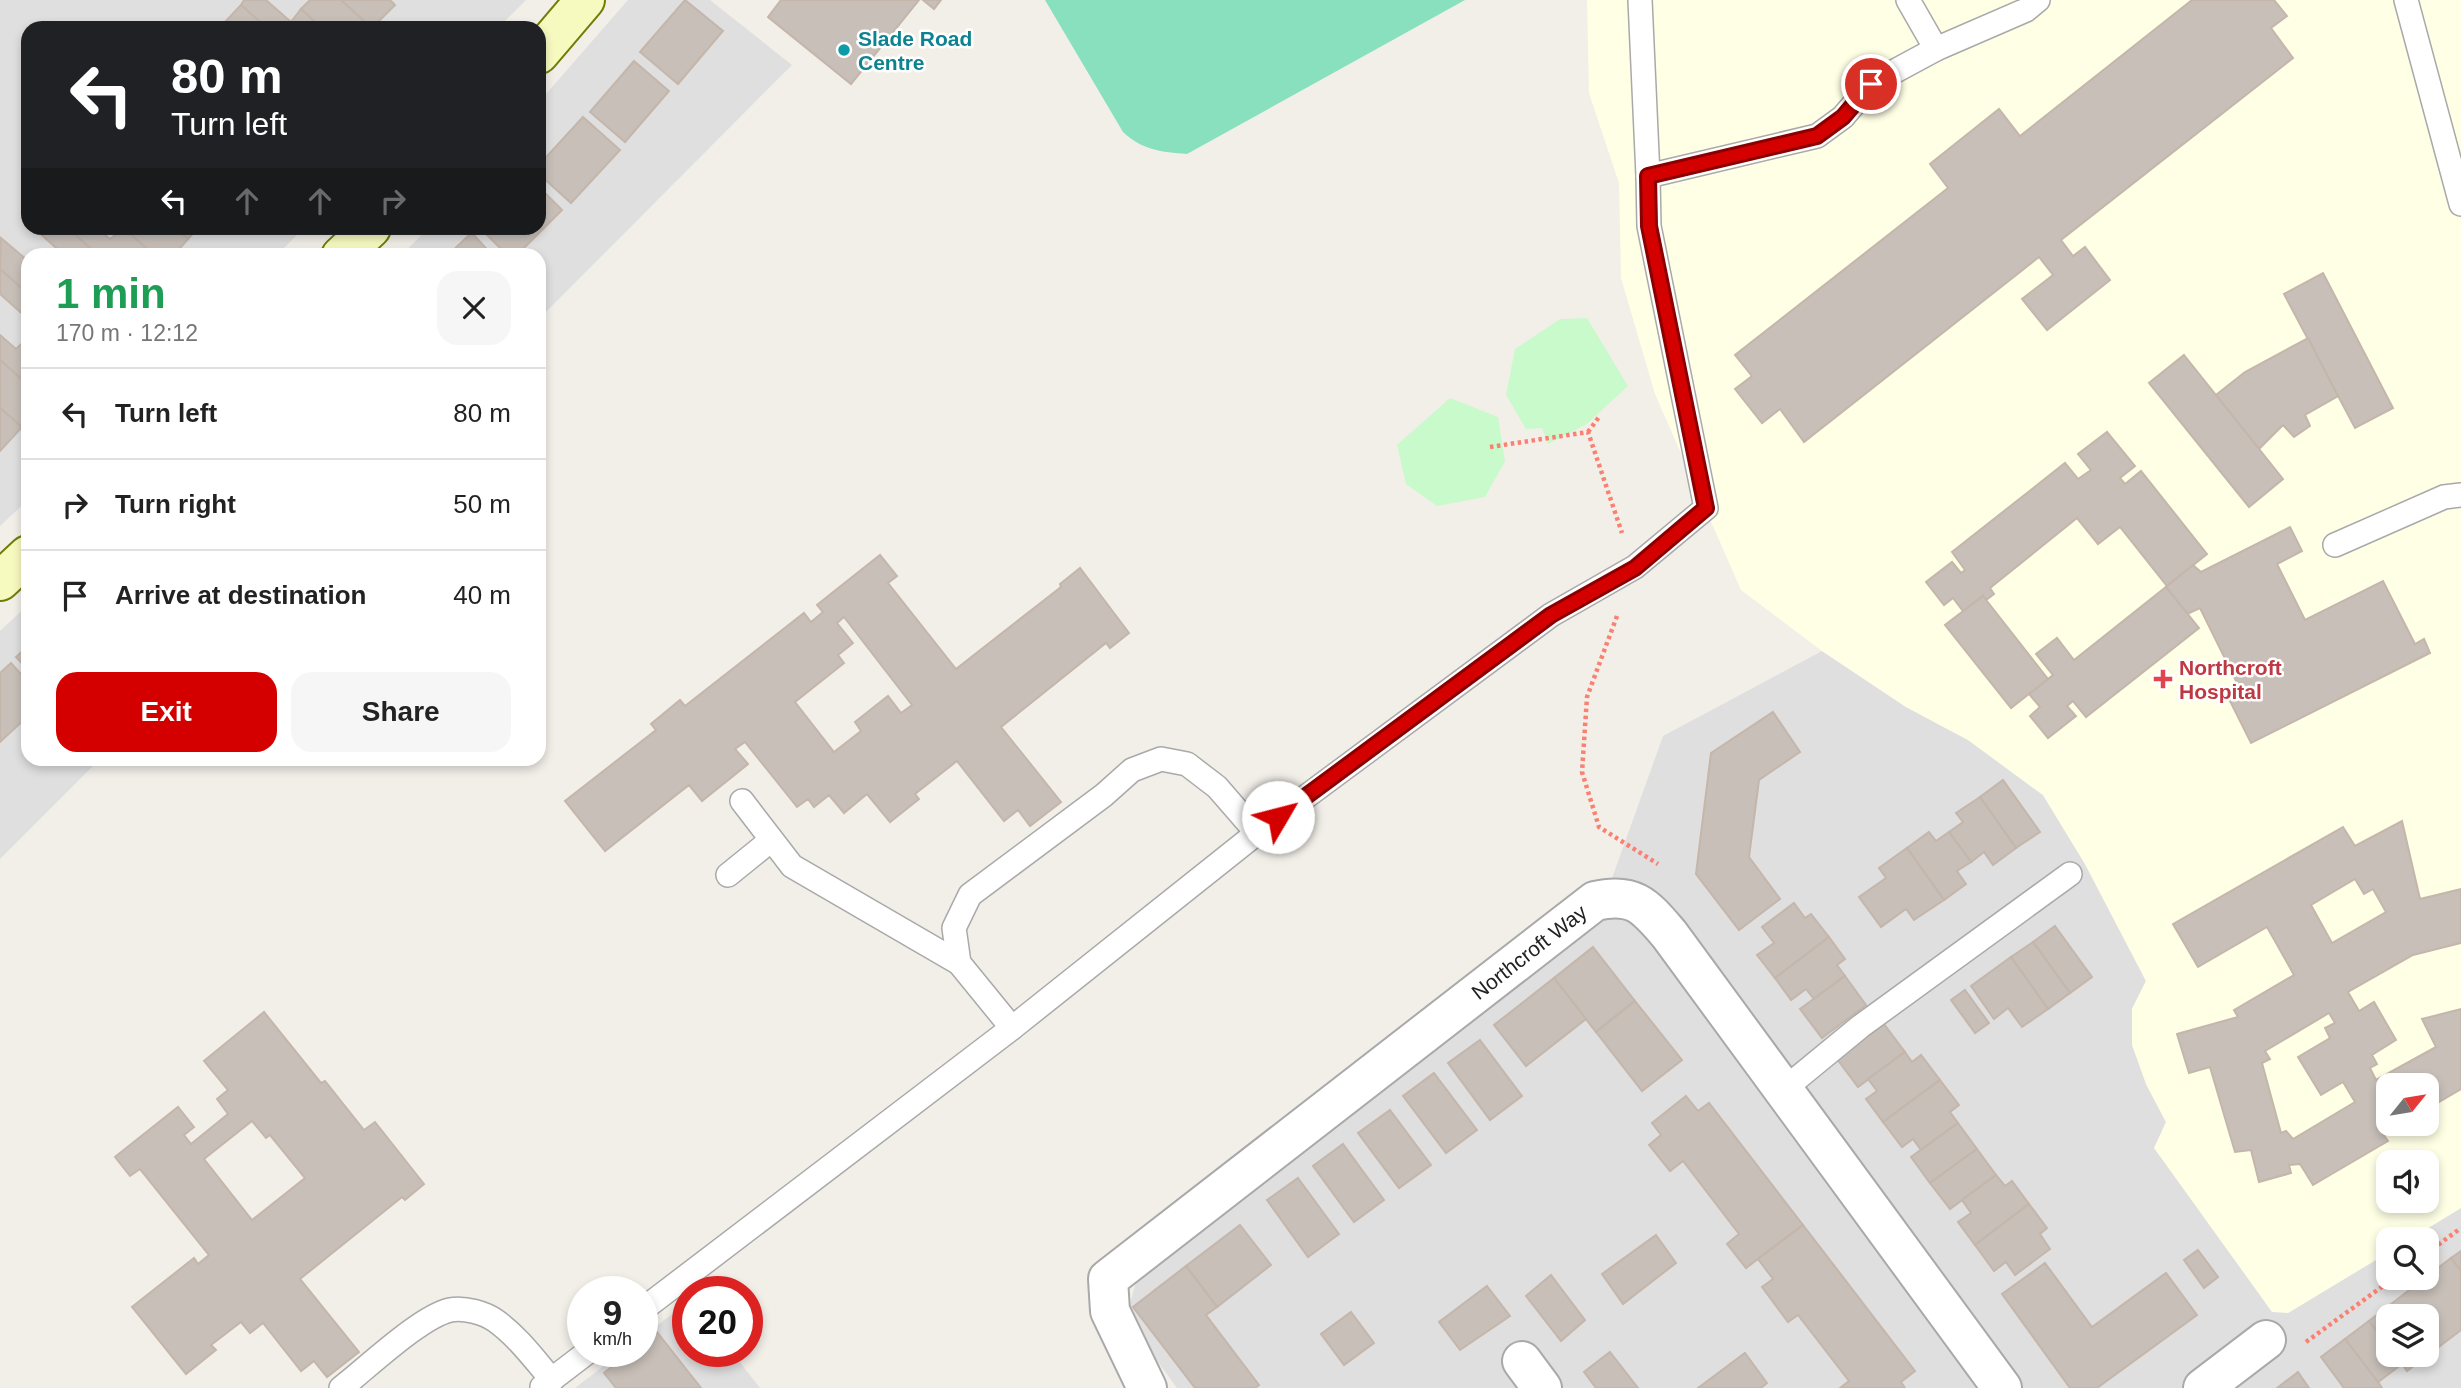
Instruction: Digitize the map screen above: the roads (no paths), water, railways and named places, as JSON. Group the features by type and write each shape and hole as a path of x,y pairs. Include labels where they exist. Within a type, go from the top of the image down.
{"street":[{"path":"546,46 585,0"},
{"path":"350,248 364,235"},
{"name":"Northcroft Way","path":"1147,1388 1110,1311 1108,1279 1595,901 1611,897 1630,899 1648,909 1783,1090"},
{"path":"1783,1090 2002,1388"},
{"path":"2203,1388 2266,1339"}],"lane":[{"path":"658,1298 1012,1028 1257,833 1551,615 1635,568 1706,508 1649,226 1640,0"},
{"path":"1908,0 1936,49"},
{"path":"1648,176 1817,136 1843,117 1871,84 1936,49 2026,10 2038,0"},
{"path":"2406,0 2461,204"},
{"path":"2335,545 2444,497 2461,495"},
{"path":"959,963 954,928 970,895 1104,795 1132,770 1161,759 1187,764 1217,786 1257,833"},
{"path":"742,801 770,841 792,866 959,963 1012,1028"},
{"path":"728,875 770,841"},
{"path":"1783,1090 1861,1026 2070,874"},
{"path":"341,1388 432,1317 452,1310 473,1311 494,1320 519,1341 546,1384 568,1367"}],"place":[{"name":"Slade Road Centre","path":"844,50"},
{"name":"Northcroft Hospital","path":"2163,679"}]}
